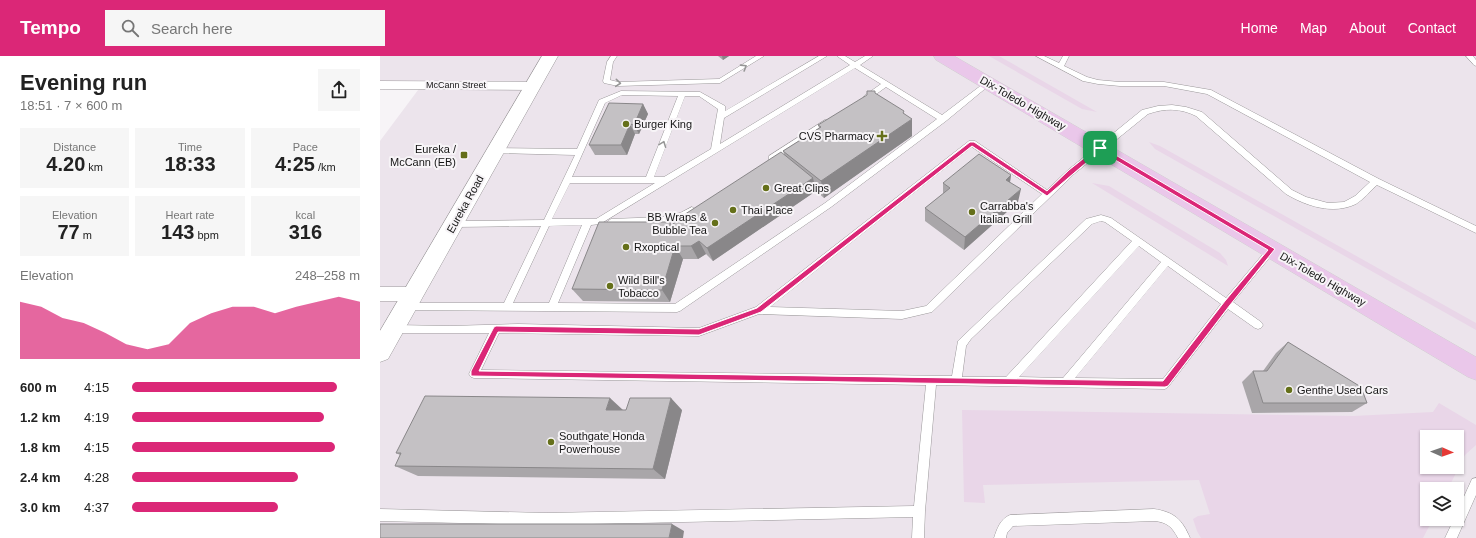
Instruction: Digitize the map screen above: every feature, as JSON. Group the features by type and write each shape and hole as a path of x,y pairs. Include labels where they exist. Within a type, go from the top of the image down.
{"main road":[{"name":"Eureka Road","path":"380,352 455,224 495,150 550,56"},
{"name":"Dix-Toledo Highway","path":"942,56 1476,368"}],"street":[{"name":"McCann Street","path":"380,85 533,86"},
{"path":"380,294 410,300"}],"lane":[{"path":"614,56 610,62 606,81 618,84 720,81 761,56"},
{"path":"720,117 824,56"},
{"path":"840,56 943,119"},
{"path":"552,307 592,222 665,180 870,56"},
{"path":"1039,56 1085,79 1098,82 1120,84 1164,84 1209,92 1376,181 1476,230"},
{"path":"1060,67 1066,56"},
{"path":"1469,56 1476,64"},
{"path":"410,300 506,308 676,308 828,205 989,83"},
{"path":"860,101 886,84"},
{"path":"506,308 548,222 602,102 621,93 700,94 722,108 715,150"},
{"path":"649,180 682,94"},
{"path":"759,310 902,315 929,309 1071,172 1145,112 1158,107 1188,108 1199,114 1289,192 1301,199 1316,204 1338,205 1352,202 1376,181"},
{"path":"762,164 834,118"},
{"path":"393,329 699,332 759,310 972,143 1047,194"},
{"path":"495,150 580,152"},
{"path":"567,180 665,180"},
{"path":"455,224 665,221 684,215 697,207"},
{"path":"956,382 961,344 968,336 1090,221 1101,218 1108,220 1258,325"},
{"path":"1008,382 1138,242"},
{"path":"496,329 474,374 665,376 932,382 1165,384 1227,303 1272,249"},
{"path":"1065,383 1166,262"},
{"path":"918,538 919,511 932,382"},
{"path":"1450,538 1476,483"},
{"path":"380,515 546,519 919,511"},
{"path":"1000,538 1002,530 1010,521 1154,515 1167,517 1184,538"}],"shaded area":[{"path":"380,56 1476,56 1476,538 380,538 380,141 421,86 380,85"},
{"path":"989,56 999,56 1097,112 1082,109"},
{"path":"1149,142 1160,146 1476,323 1476,330 1155,149"},
{"path":"1092,183 1109,186 1220,253 1226,260 1228,266"},
{"path":"1439,403 1476,425 1476,445 1464,457 1464,430 1420,430 1420,474 1456,474 1452,482 1420,482 1420,526 1429,526 1423,538 1201,538 1193,519 1198,516 1210,514 1199,480 983,485 985,503 964,502 962,410 1353,416 1433,412"}],"building":[{"path":"867,91 875,91 875,93 904,111 903,113 912,119 821,181 783,151 821,127 818,125 867,95"},
{"path":"609,103 643,104 634,125 630,124 621,145 589,145"},
{"path":"781,152 813,178 707,248 699,241 691,246 675,246 662,290 572,289 599,222 670,222 670,226 676,222 676,220"},
{"name":"Carrabba's Italian Grill","path":"979,154 1011,175 1006,180 1021,189 965,237 925,208 950,188 943,183"},
{"name":"Genthe Used Cars","path":"1288,342 1361,387 1367,403 1263,403 1253,371 1267,371"},
{"name":"Southgate Honda Powerhouse","path":"425,396 610,398 606,410 626,410 630,398 671,398 653,469 395,466 401,453 396,453"},
{"path":"380,524 672,524 669,538 380,538"}],"place":[{"name":"Burger King","path":"626,124"},
{"name":"CVS Pharmacy","path":"882,136"},
{"name":"Eureka / McCann (EB)","path":"464,155"},
{"name":"Great Clips","path":"766,188"},
{"name":"Thai Place","path":"733,210"},
{"name":"Carrabba's Italian Grill","path":"972,212"},
{"name":"BB Wraps & Bubble Tea","path":"715,223"},
{"name":"Rxoptical","path":"626,247"},
{"name":"Wild Bill's Tobacco","path":"610,286"},
{"name":"Genthe Used Cars","path":"1289,390"},
{"name":"Southgate Honda Powerhouse","path":"551,442"}],"route":[{"path":"972,143 1047,194 1100,148 1272,249 1247,281 1227,303 1165,384 932,382 658,375 474,374 496,329 518,328 699,332 759,310 972,143"}]}
